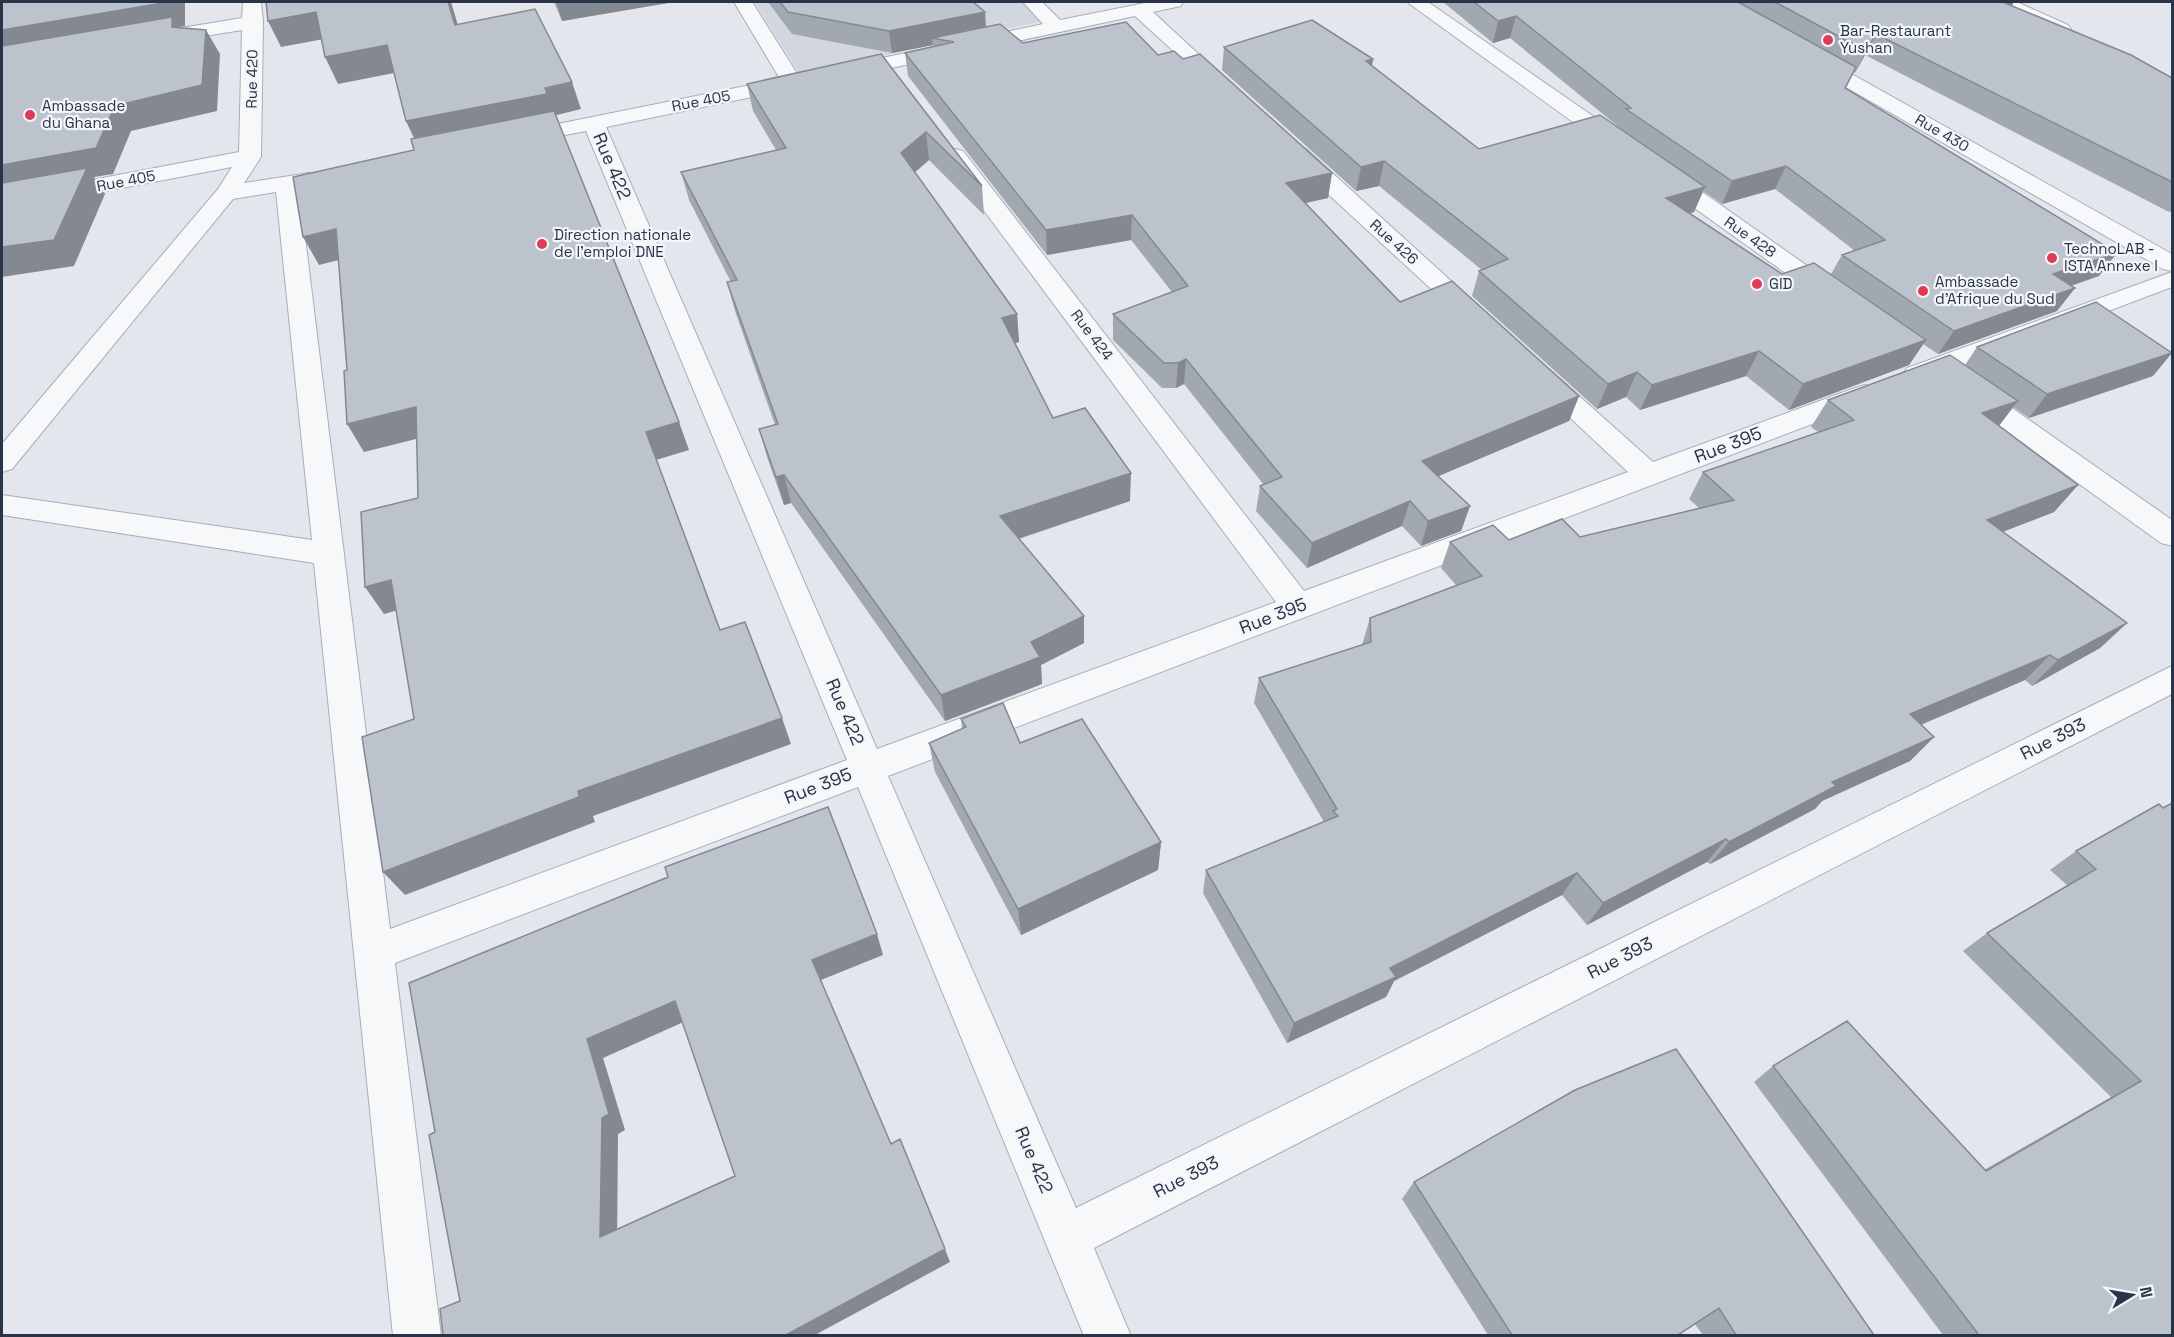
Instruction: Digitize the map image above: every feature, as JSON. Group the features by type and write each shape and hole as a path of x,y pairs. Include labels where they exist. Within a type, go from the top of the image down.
{"street":[{"path":"743,2 793,82"},
{"path":"1032,2 1056,27"},
{"name":"Rue 405","path":"503,141 793,82 822,77 892,73 1056,27 1174,2"},
{"name":"Rue 428","path":"1416,2 1847,305"},
{"path":"2003,2 2077,37"},
{"path":"1139,9 1244,105"},
{"path":"139,42 253,12"},
{"name":"Rue 420","path":"250,157 253,12"},
{"name":"Rue 430","path":"1793,48 2172,264"},
{"name":"Rue 422","path":"594,123 1108,1335"},
{"name":"Rue 426","path":"1280,138 1491,330"},
{"name":"Rue 424","path":"943,140 1298,607"},
{"path":"2,462 226,193 250,157"},
{"name":"Rue 405","path":"2,204 250,157"},
{"path":"226,193 333,176"},
{"path":"287,185 417,1335"},
{"name":"Rue 395","path":"374,954 1649,475 1925,360 2172,279"},
{"path":"1925,360 2172,535"},
{"path":"1526,362 1649,475"},
{"path":"2,506 328,554"},
{"name":"Rue 393","path":"1066,1238 2172,679"}],"shaded area":[{"path":"754,2 1025,2 1043,21 800,74"}],"building":[{"path":"2,2 169,2 2,30"},
{"path":"266,2 448,2 455,25 535,9 572,82 545,88 547,94 406,121 387,45 325,57 316,12 268,21"},
{"path":"780,2 973,2 985,12 889,31 788,12"},
{"path":"1474,2 1738,2 1856,67 1845,88 2117,253 2053,274 2075,288 1954,331 1842,255 1885,240 1786,166 1732,181 1626,109 1631,108 1516,16 1498,21"},
{"path":"1775,2 2010,2 2005,3 2131,55 2172,78 2172,182 1876,34 1866,51"},
{"path":"172,17 172,27 206,30 202,85 115,106 96,148 2,165 2,46"},
{"path":"1312,20 1373,59 1366,61 1479,149 1600,115 1705,187 1666,198 1782,274 1814,263 1926,340 1803,384 1759,351 1652,385 1637,372 1608,384 1479,271 1508,259 1384,161 1361,167 1224,47"},
{"path":"1126,22 1158,55 1174,51 1183,59 1200,54 1332,173 1286,183 1400,302 1452,281 1579,396 1422,461 1470,506 1428,521 1410,501 1312,543 1260,486 1282,477 1186,359 1178,363 1164,363 1113,314 1188,286 1132,215 1046,230 905,53 954,42 932,38 1000,24 1023,43"},
{"path":"881,54 982,186 926,132 901,153 1017,314 1002,318 1053,418 1085,408 1131,473 1000,516 1084,616 1031,642 1040,657 941,695 784,475 776,477 759,429 778,424 727,282 737,280 681,172 786,148 747,84"},
{"path":"554,111 679,422 646,432 720,630 745,622 782,718 578,791 579,797 383,872 362,737 414,719 391,580 365,587 361,512 418,498 416,407 347,424 344,371 347,370 336,229 303,237 293,177 414,150 411,139"},
{"path":"87,168 54,240 2,247 2,183"},
{"path":"2096,302 2172,353 2047,394 1977,347"},
{"path":"1950,355 2018,401 1982,413 2078,485 1987,520 2127,623 2058,660 2050,655 1910,714 1934,737 1832,782 1836,786 1729,842 1726,839 1603,903 1577,873 1390,968 1396,977 1294,1023 1206,870 1338,816 1333,811 1337,809 1259,678 1371,642 1370,618 1482,576 1450,542 1493,525 1509,540 1562,519 1580,537 1734,500 1703,472 1854,420 1828,400"},
{"path":"1003,703 1020,743 1082,719 1161,842 1018,909 929,743 966,727 961,719"},
{"path":"2172,803 2172,1335 1979,1335 1773,1066 1847,1021 1986,1171 2141,1081 1987,933 2096,869 2076,851 2159,804 2163,808"},
{"path":"828,807 877,934 812,960 891,1144 900,1139 945,1249 786,1335 443,1335 440,1309 460,1301 429,1135 435,1132 409,983 668,877 665,867","holes":["675,1001 735,1176 600,1237 602,1118 609,1114 587,1039"]},
{"path":"1676,1049 1874,1335 1736,1335 1719,1308 1678,1335 1512,1335 1414,1182 1575,1090"}],"place":[{"name":"Bar-Restaurant Yushan","path":"1828,40"},
{"name":"Ambassade du Ghana","path":"30,115"},
{"name":"Direction nationale de l'emploi DNE","path":"542,244"},
{"name":"TechnoLAB - ISTA Annexe I","path":"2052,258"},
{"name":"GID","path":"1757,284"},
{"name":"Ambassade d'Afrique du Sud","path":"1923,291"}]}
